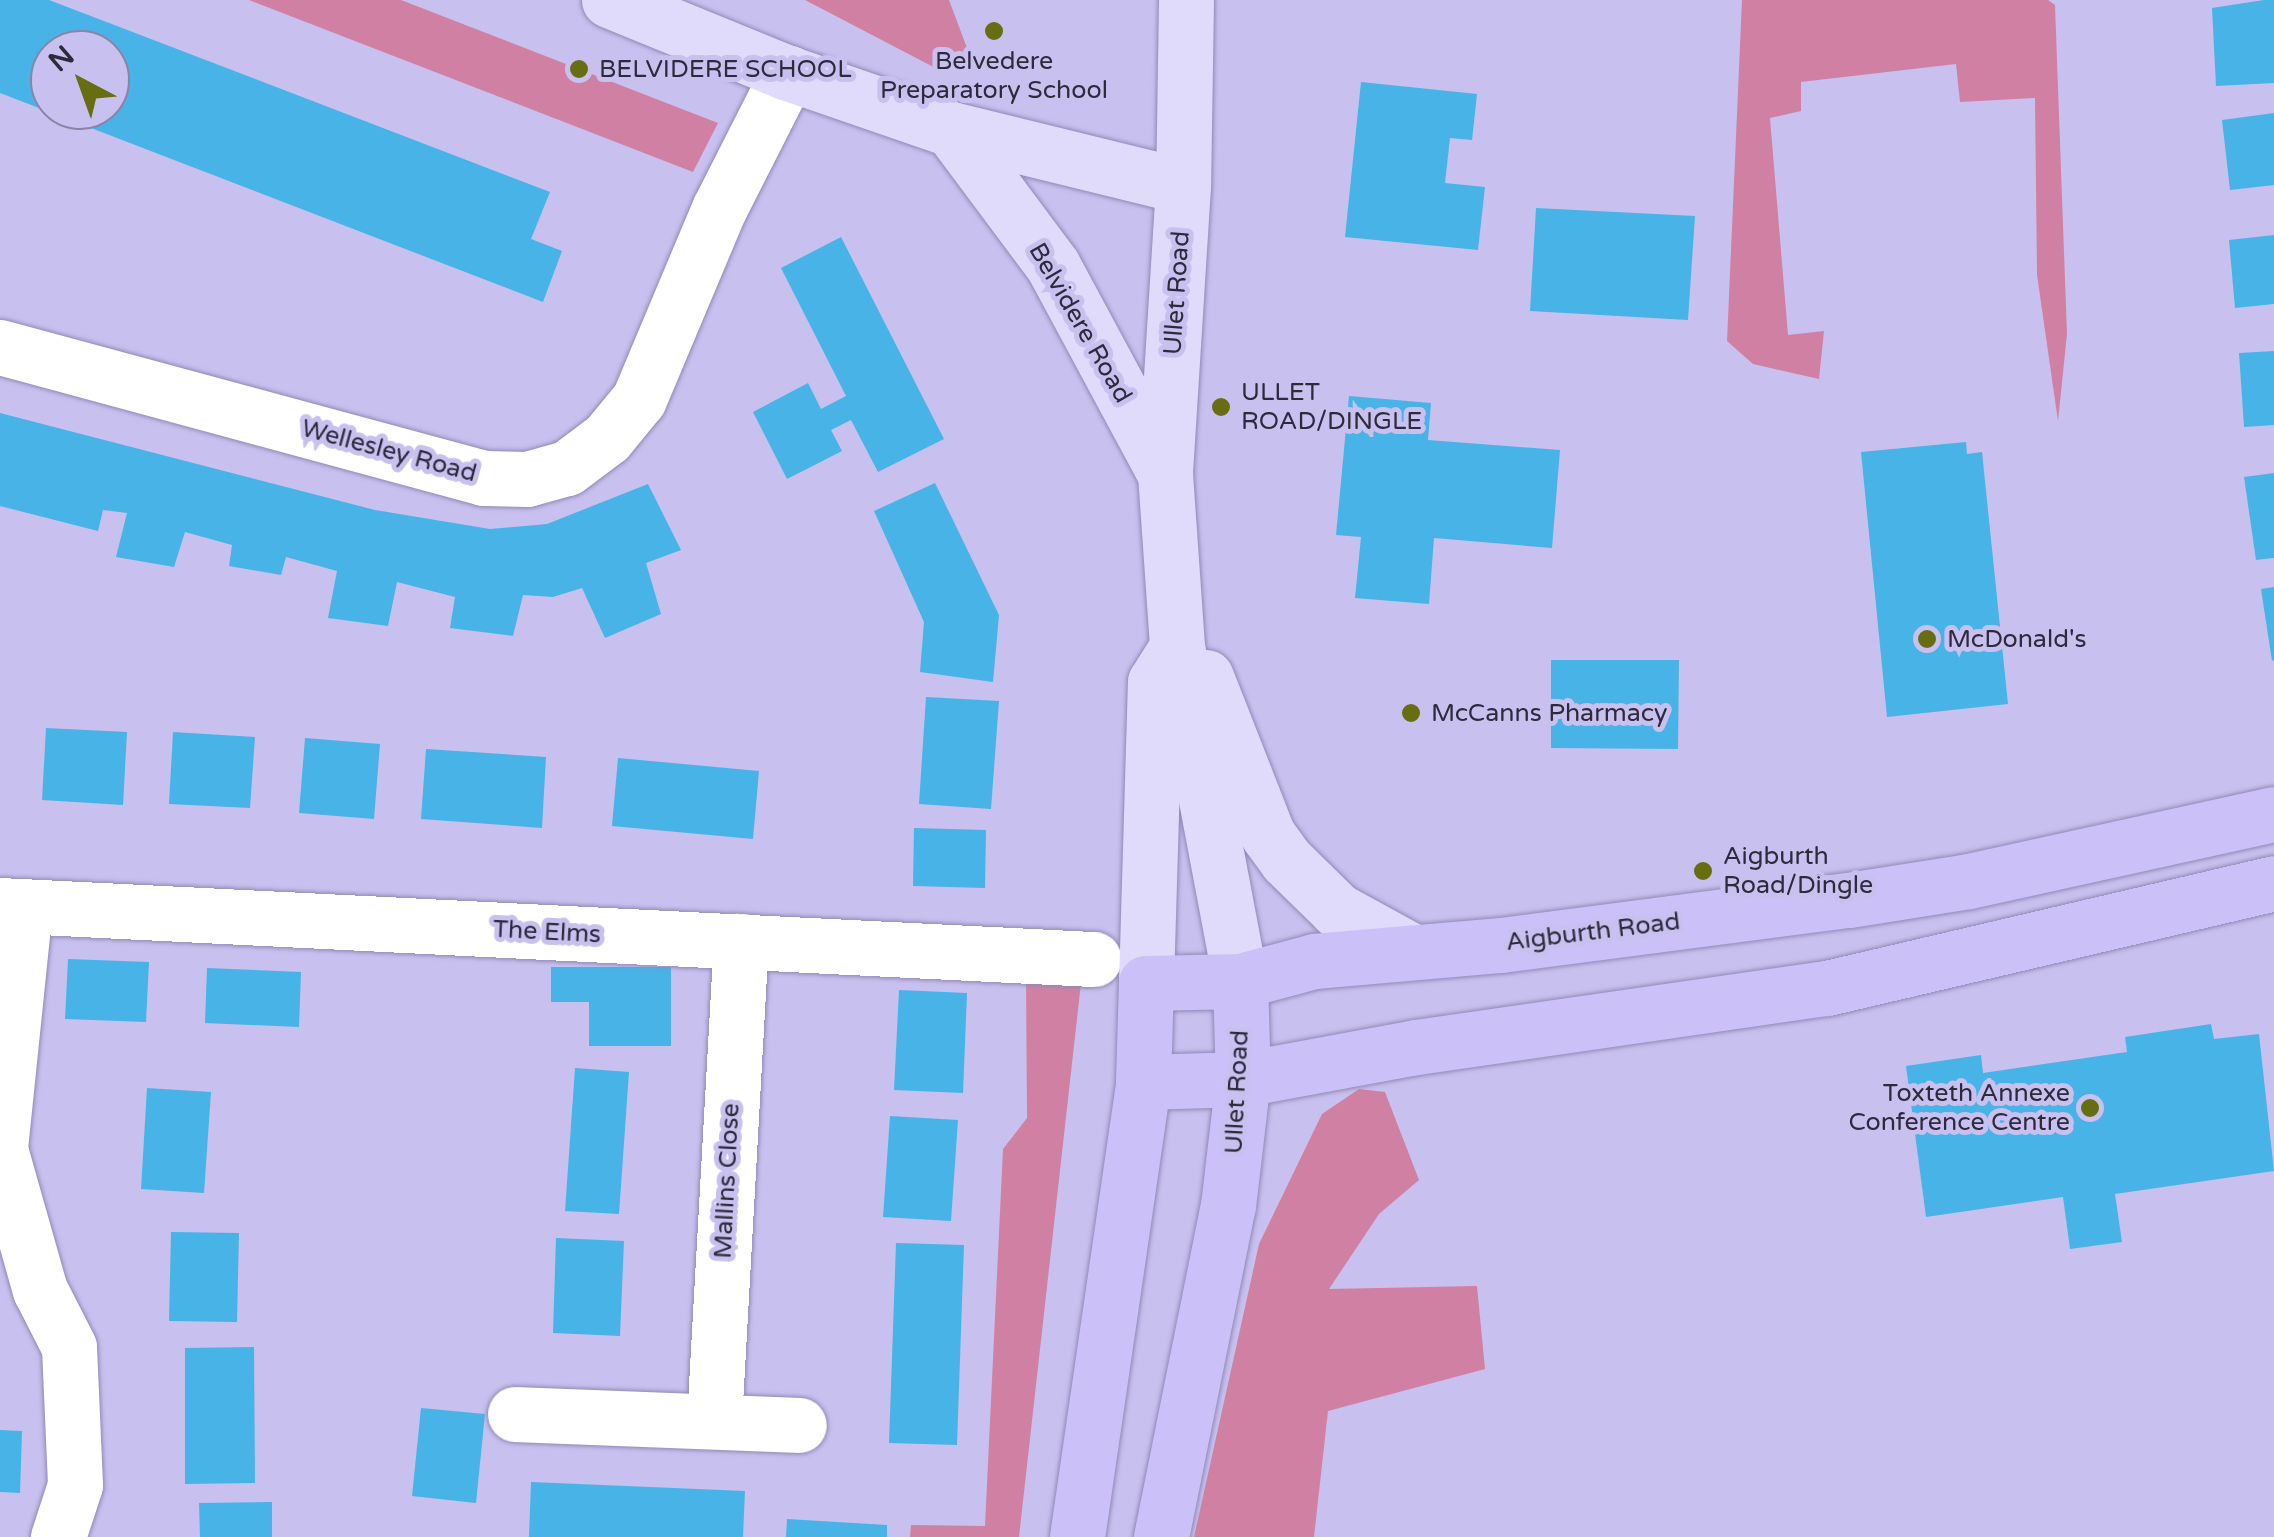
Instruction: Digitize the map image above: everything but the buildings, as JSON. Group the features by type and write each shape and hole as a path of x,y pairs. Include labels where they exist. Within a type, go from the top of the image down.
{"highway":[{"name":"Aigburth Road","path":"1146,983 1240,981 1314,961 1501,945 1969,882 2274,814"},
{"path":"1143,1082 1243,1079 1416,1047 1826,988 2274,883"},
{"name":"Ullet Road","path":"1160,1537 1228,1206 1243,1079 1240,981"},
{"path":"1077,1537 1143,1082 1146,983"}],"main road":[{"path":"609,0 788,73 951,129 1184,186"},
{"name":"Ullet Road","path":"1186,0 1184,186 1165,474 1177,646 1240,981"},
{"name":"Belvidere Road","path":"951,129 1053,266 1165,474"},
{"path":"1146,983 1154,682 1177,646 1206,676 1268,835 1286,860 1337,910 1410,950"}],"street":[{"name":"Wellesley Road","path":"0,347 484,478 527,478 567,468 607,438 639,399 719,209 788,73"},
{"name":"The Elms","path":"12,906 1094,959"},
{"path":"12,906 0,1149 40,1290 68,1347 75,1486 58,1537"},
{"name":"Mallins Close","path":"714,1422 741,941"},
{"path":"516,1414 799,1425"}],"shaded area":[{"path":"249,0 401,0 718,123 693,172"},
{"path":"805,0 949,0 967,48 943,72"},
{"path":"1742,0 2048,0 2055,5 2067,334 2058,421 2037,275 2035,98 1960,102 1956,64 1801,82 1801,111 1770,118 1788,335 1824,331 1819,379 1753,364 1727,341"},
{"path":"1026,980 1081,983 1019,1537 910,1537 911,1525 985,1526 1003,1149 1027,1118"},
{"path":"1359,1089 1385,1092 1419,1180 1379,1214 1329,1289 1477,1286 1485,1369 1328,1411 1314,1537 1194,1537 1259,1244 1322,1114"}],"place":[{"name":"Belvedere Preparatory School","path":"994,31"},
{"name":"BELVIDERE SCHOOL","path":"579,69"},
{"name":"ULLET ROAD/DINGLE","path":"1221,407"},
{"name":"McDonald's","path":"1927,639"},
{"name":"McCanns Pharmacy","path":"1411,713"},
{"name":"Aigburth Road/Dingle","path":"1703,871"},
{"name":"Toxteth Annexe Conference Centre","path":"2090,1108"}]}
